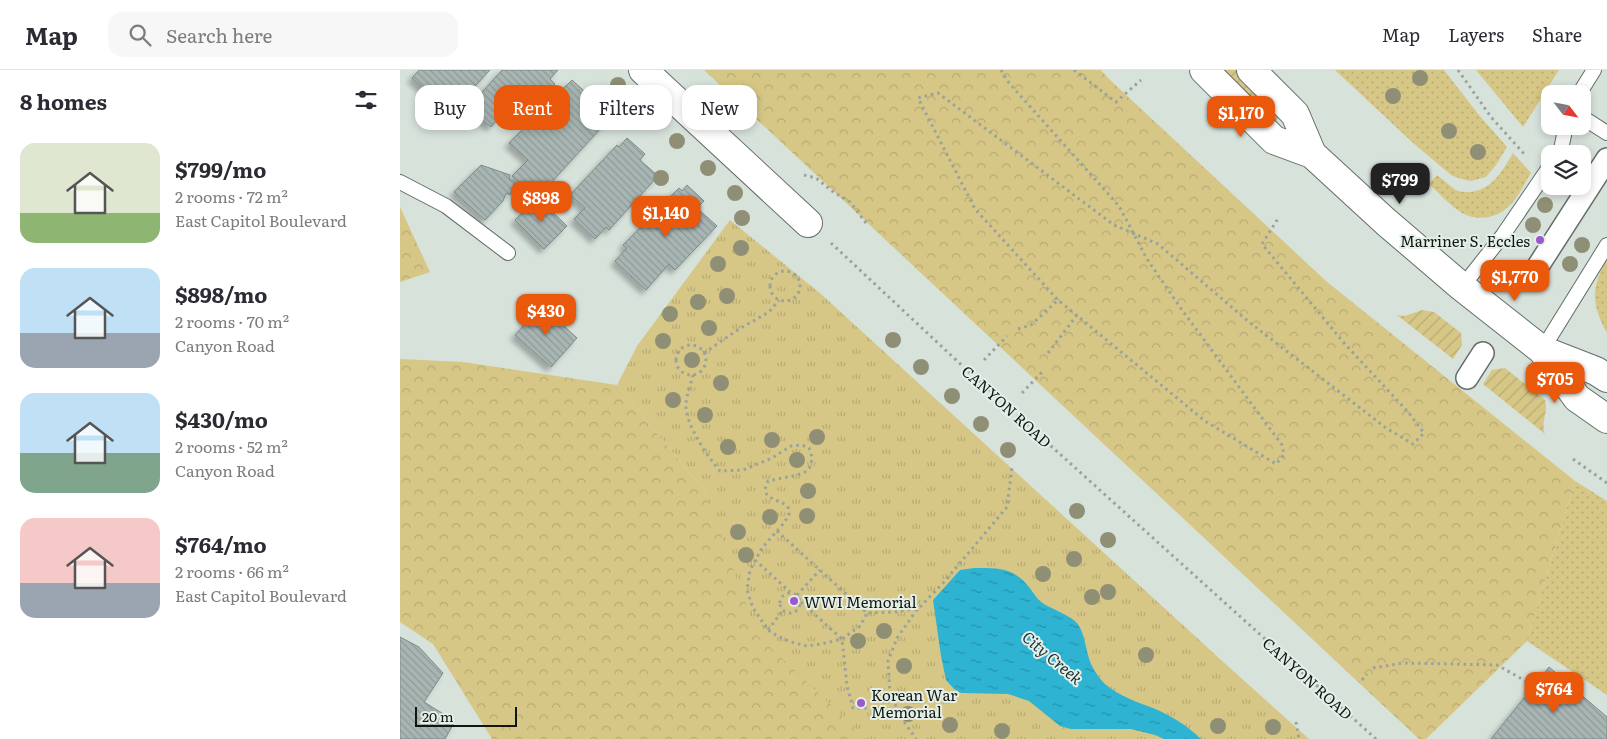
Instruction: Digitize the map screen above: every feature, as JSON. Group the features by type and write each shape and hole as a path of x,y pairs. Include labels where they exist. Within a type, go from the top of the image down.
{"street":[{"path":"643,70 808,223"},
{"path":"1204,70 1274,140 1312,154 1386,222 1462,287 1542,350 1577,398 1607,419"},
{"path":"1251,70 1295,114 1312,154"},
{"path":"1533,274 1607,159"},
{"path":"1542,350 1596,371 1607,378"},
{"path":"1467,378 1483,352"}],"lane":[{"path":"1585,85 1594,70"},
{"path":"1591,123 1607,133"},
{"path":"1462,287 1503,235 1541,179"},
{"path":"400,182 446,206 508,253"},
{"path":"1542,350 1607,245"}],"path":[{"path":"1001,70 1009,83 1119,206 1134,232 1147,259 1182,310 1282,445 1284,455 1276,464 1206,421 1058,300 975,209 918,98 938,93 1114,225 1134,232 1158,244 1249,322 1386,428 1413,444 1424,433 1408,412 1344,343 1262,244 1279,217"},
{"path":"1074,70 1116,102 1141,80"},
{"path":"1458,70 1491,117 1527,158"},
{"path":"816,178 850,202 866,223"},
{"name":"CANYON ROAD","path":"808,223 977,379 1376,739"},
{"path":"781,271 793,273 800,283 799,291 791,300 779,300 771,292 772,278 781,271"},
{"path":"704,353 739,328 769,312 779,300"},
{"path":"1018,329 1031,326 1058,300"},
{"path":"1048,354 1077,315"},
{"path":"984,360 1007,336"},
{"path":"694,345 704,353 705,365 700,372 694,375 681,372 677,366 676,356 681,349 687,346 694,345"},
{"path":"1022,393 1043,371"},
{"path":"694,375 686,406 692,430 720,471 743,470 772,458 791,446 802,444 809,448 812,457 811,466 805,472 768,481 765,488 766,495 788,507 789,515 762,548 750,570 747,590 753,608 768,630 779,637 807,646 821,644 842,639 860,626 867,613"},
{"path":"1573,459 1607,484"},
{"path":"916,739 903,720 890,694 888,661 897,638 919,608 944,582 1007,508 1012,467"},
{"path":"777,531 867,613 894,612 919,608"},
{"path":"755,560 790,592 797,595 801,602 842,639 846,686 853,708 889,708 903,720"},
{"path":"797,595 820,570"},
{"path":"790,592 780,600 783,610 791,614 796,612 801,602"},
{"path":"768,630 783,610"},
{"path":"1373,668 1403,663 1497,664 1531,684"},
{"path":"1362,680 1368,674"},
{"path":"1296,722 1299,739"}],"green space":[{"path":"704,70 1101,70 1326,281 1575,481 1527,641 1426,739 1419,739 757,120 757,85 720,85"},
{"path":"1224,70 1237,70 1281,114 1275,122"},
{"path":"1335,70 1444,70 1507,147 1486,177 1471,181 1451,175 1412,142"},
{"path":"1476,70 1559,70 1550,85 1541,85 1541,98 1523,127"},
{"path":"1513,153 1531,173 1512,203 1499,214 1480,218 1468,216 1449,203 1429,184 1437,175 1458,191 1476,191 1490,184 1495,179"},
{"path":"400,207 430,272 400,282"},
{"path":"730,220 821,294 1309,739 867,739 757,635 705,491 617,385 637,346"},
{"path":"1607,260 1607,333 1598,314 1595,296 1598,279"},
{"path":"1422,310 1434,312 1461,333 1462,345 1453,359 1397,315 1405,316"},
{"path":"400,359 463,362 617,385 705,491 713,510 843,715 867,739 492,739 433,644 400,622"},
{"path":"1505,368 1545,400 1546,409 1543,425 1545,434 1483,384 1492,370"},
{"path":"1575,481 1607,501 1607,695 1527,641"}],"water":[{"name":"City Creek","path":"974,568 1004,570 1023,580 1037,598 1047,606 1077,623 1083,634 1089,659 1105,684 1134,701 1172,717 1201,739 1164,739 1131,729 1071,729 1060,726 1029,701 1008,694 961,693 954,689 946,680 933,600 960,570"}],"building":[{"path":"419,70 490,70 476,85 420,85 412,78"},
{"path":"502,70 558,70 550,79 554,85 494,85 494,124 491,127 484,121 484,90"},
{"path":"572,80 580,87 580,130 599,130 549,185 547,183 535,197 512,176 528,160 509,143 522,130 570,130 570,85 567,85"},
{"path":"627,138 645,154 640,160 658,176 609,230 606,227 595,239 574,219 585,208 570,195 617,145 619,147"},
{"path":"481,165 510,175 509,179 515,182 510,195 506,193 503,201 485,220 454,192"},
{"path":"687,185 704,201 697,208 717,226 675,270 669,264 646,290 615,261 627,248 623,245 679,188 682,191"},
{"path":"538,198 567,226 544,249 515,220"},
{"path":"542,306 577,338 551,367 515,335"},
{"path":"400,637 419,647 443,673 424,702 455,721 445,739 400,739"},
{"path":"1549,667 1607,717 1607,739 1491,739"}],"place":[{"name":"Marriner S. Eccles","path":"1540,240"},
{"name":"WWI Memorial","path":"794,601"},
{"name":"Korean War Memorial","path":"861,703"}]}
